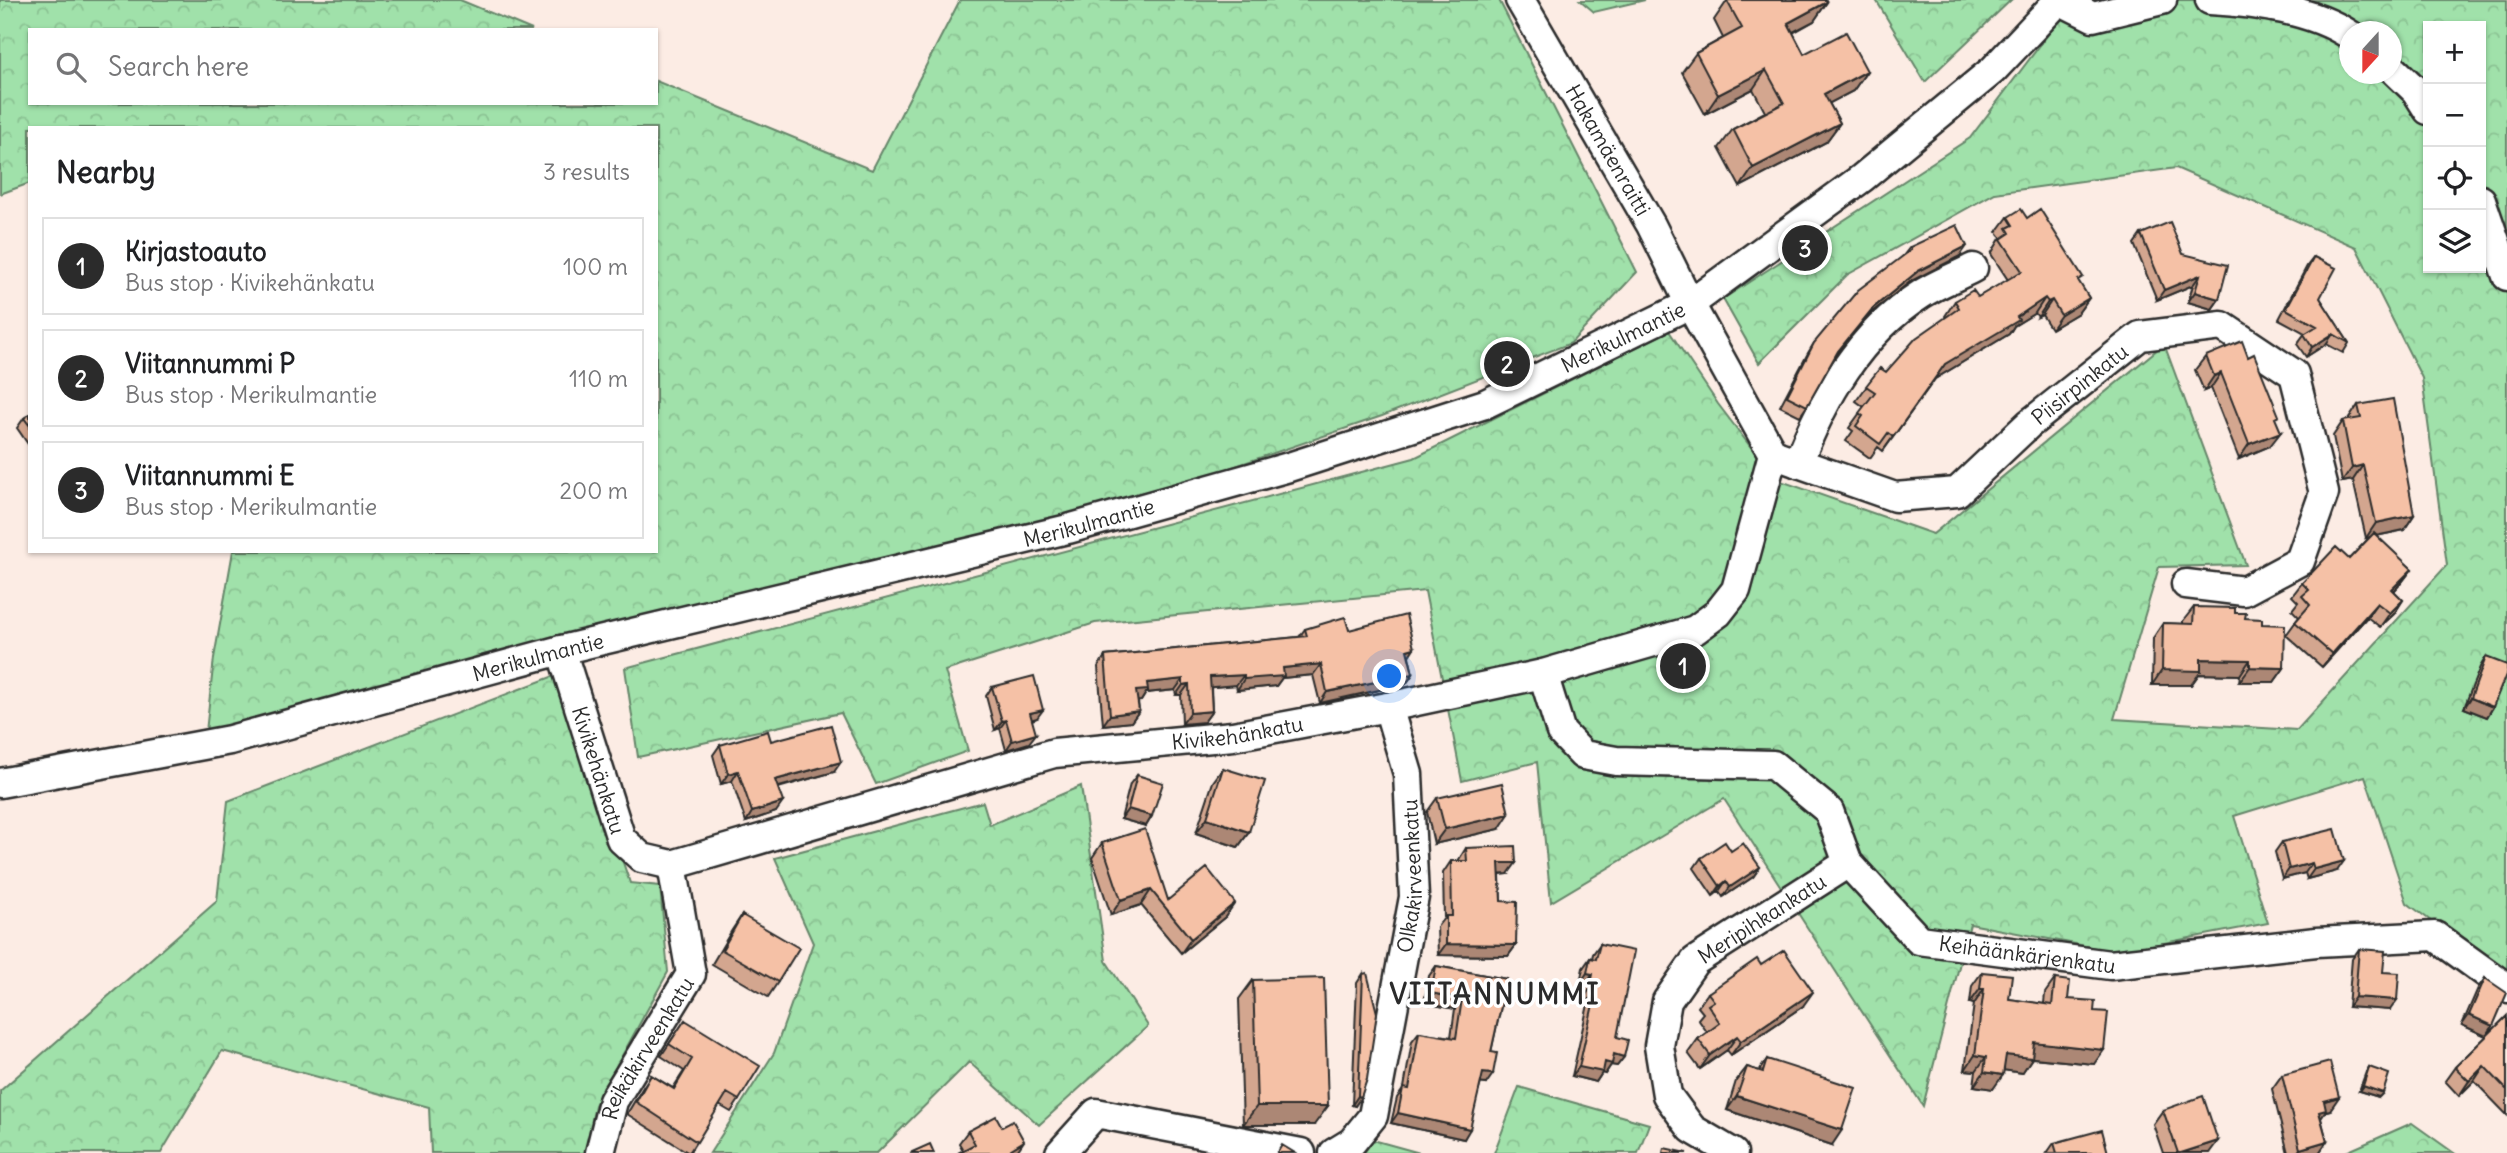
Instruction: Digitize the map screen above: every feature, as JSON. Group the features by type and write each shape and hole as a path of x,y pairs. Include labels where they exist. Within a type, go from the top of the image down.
{"street":[{"name":"Hakamäenraitti","path":"1520,0 1651,225 1690,304"},
{"name":"Merikulmantie","path":"0,783 230,740 561,650 1068,529 1289,467 1485,404 1690,304 1862,178 1983,78 2059,0"},
{"path":"2059,0 2092,17 2162,0"},
{"path":"2210,0 2257,3 2339,28"},
{"path":"2402,78 2423,102"},
{"path":"2484,210 2507,276"},
{"name":"Kivikehänkatu","path":"561,650 621,839 642,858 672,865 1054,753 1233,736 1388,708 1543,674 1695,630 1718,613 1736,590 1785,459 1812,427 1843,371 1877,328 1920,294 1973,268"},
{"path":"1690,304 1785,459"},
{"name":"Piisirpinkatu","path":"1785,459 1895,497 1956,492 2029,424 2140,336 2222,326 2294,374 2324,493 2300,561 2244,591 2186,584"},
{"name":"Keihäänkärjenkatu","path":"1543,674 1561,732 1583,755 1616,761 1773,765 1829,811 1848,863 1919,940 2110,965 2316,942 2435,936 2507,988"},
{"name":"Olkakirveenkatu","path":"1334,1153 1352,1142 1373,1116 1414,897 1408,774 1388,708"},
{"name":"Meripihkankatu","path":"1733,1153 1692,1129 1667,1095 1659,1046 1667,1001 1695,961 1848,863"},
{"name":"Reikäkirveenkatu","path":"600,1153 613,1101 691,974 672,865"},
{"path":"1060,1153 1096,1113 1301,1153"}],"green space":[{"path":"0,0 460,0 527,28 28,28 28,105 658,105 658,82 872,170 960,0 1499,0 1637,272 1571,343 1382,416 1130,502 206,732 214,658 233,553 658,553 658,126 28,126 28,184 0,194"},
{"path":"1580,0 1645,0 1594,12"},
{"path":"1876,0 2011,0 1925,82"},
{"path":"2074,0 2507,0 2507,978 2407,903 2365,776 2234,816 2268,923 2117,952 1970,924 1923,1106 1724,799 1551,902 1537,762 1462,781 1425,591 1095,623 945,671 968,751 876,784 841,713 638,757 625,668 1414,458 1669,331 1718,404 1775,479 1933,534 2164,344 2246,565 2159,567 2114,719 2297,730 2447,565 2422,378 2356,247 2176,168 1995,193 1847,275 1759,363 1723,299 1970,138"},
{"path":"559,674 630,883 660,886 668,972 595,1105 585,1153 431,1153 429,1107 222,1051 161,1153 0,1153 0,1091 217,901 228,801"},
{"path":"1081,786 1106,961 1148,1026 1039,1125 969,1062 877,1153 710,1153 774,1053 813,943 775,858 983,802 990,825"},
{"path":"1519,1087 1649,1124 1638,1153 1494,1153"},
{"path":"2412,1123 2454,1153 2344,1153"},
{"path":"1373,1140 1420,1153 1364,1153"}],"building":[{"path":"1826,0 1827,2 1788,23 1804,54 1846,32 1867,71 1824,94 1840,123 1753,168 1733,129 1784,103 1766,70 1718,95 1696,53 1742,28 1727,1"},
{"path":"2021,209 2027,218 2040,209 2083,277 2078,280 2089,298 2061,315 2052,300 2048,302 2045,298 2017,317 2019,320 1945,364 1893,437 1888,433 1880,444 1856,426 1863,416 1859,413 1875,392 1866,386 1880,368 1886,372 1916,338 1959,308 1955,301 1973,290 1978,297 2022,271 2001,239 2010,233 2007,228 2013,225 2008,217"},
{"path":"2170,222 2183,254 2228,265 2219,299 2195,292 2200,275 2164,290 2141,234"},
{"path":"1957,225 1967,246 1918,271 1873,308 1838,351 1807,406 1787,396 1814,343 1858,290 1911,250 1910,247"},
{"path":"2314,257 2336,268 2320,298 2349,343 2333,334 2312,347 2304,334 2317,326 2286,309"},
{"path":"2242,341 2248,357 2254,354 2279,416 2275,418 2281,432 2249,444 2221,373 2214,376 2206,356"},
{"path":"2393,399 2414,515 2376,523 2363,465 2352,468 2343,421 2361,418 2358,405"},
{"path":"2374,533 2412,569 2392,589 2403,600 2390,613 2377,603 2332,654 2295,622 2310,605 2302,596 2309,590 2302,583 2336,547 2349,559"},
{"path":"2194,607 2235,608 2235,613 2246,613 2245,618 2262,619 2262,624 2285,625 2284,668 2250,667 2250,660 2201,659 2201,671 2162,670 2163,623 2193,624"},
{"path":"1406,615 1414,648 1407,650 1413,674 1327,692 1321,664 1283,668 1284,676 1244,679 1244,675 1210,677 1212,711 1190,713 1189,684 1183,685 1183,679 1147,683 1148,690 1136,691 1139,711 1110,715 1105,656 1307,636 1305,629 1345,617 1349,630"},
{"path":"2486,657 2507,665 2507,672 2493,707 2471,698"},
{"path":"1034,676 1043,710 1030,713 1036,734 1012,741 1006,720 1002,721 992,687"},
{"path":"831,725 841,762 775,780 783,802 752,812 738,771 728,774 720,745 768,731 771,741"},
{"path":"1223,768 1265,781 1249,832 1207,818"},
{"path":"1137,775 1163,783 1152,816 1128,809"},
{"path":"1502,783 1509,814 1445,829 1437,798"},
{"path":"1145,829 1168,900 1207,868 1235,903 1191,939 1151,890 1121,900 1102,843"},
{"path":"2335,829 2344,861 2314,869 2312,863 2289,869 2282,842"},
{"path":"1725,842 1731,851 1743,843 1760,867 1730,887 1726,881 1720,886 1701,858"},
{"path":"1515,846 1516,863 1499,863 1501,901 1517,902 1516,945 1446,944 1446,916 1452,916 1451,861 1467,861 1466,848"},
{"path":"742,915 799,948 778,982 722,950"},
{"path":"1600,944 1634,951 1617,1037 1628,1040 1624,1057 1614,1054 1612,1064 1605,1062 1603,1072 1579,1067 1596,991 1590,989 1593,974 1587,973 1590,958 1596,959"},
{"path":"2359,949 2385,951 2383,972 2399,973 2397,1000 2355,997"},
{"path":"1784,950 1813,992 1741,1041 1737,1036 1710,1055 1698,1039 1720,1023 1708,1005 1714,1001 1708,993 1757,959 1761,965"},
{"path":"1436,966 1507,979 1491,1052 1497,1053 1493,1074 1483,1073 1470,1129 1398,1113 1403,1088 1409,1089 1419,1032 1456,1038 1462,999 1431,993"},
{"path":"1982,972 2012,975 2009,999 2052,1005 2055,979 2070,981 2068,999 2095,1001 2094,1011 2108,1012 2104,1050 2034,1042 2032,1058 2006,1055 2003,1075 1984,1072 1986,1057 1975,1055 1984,989 1980,989"},
{"path":"1367,973 1377,1013 1367,1079 1361,1097 1358,1096 1363,974"},
{"path":"1324,978 1328,1106 1257,1106 1253,980"},
{"path":"2485,978 2507,993 2493,1026 2469,1015"},
{"path":"2507,1016 2507,1090 2484,1066 2469,1081 2455,1067"},
{"path":"685,1020 760,1066 739,1100 727,1093 697,1142 636,1102 651,1075 674,1089 692,1059 669,1044"},
{"path":"1767,1059 1856,1088 1842,1130 1737,1096 1747,1067 1763,1072"},
{"path":"2330,1062 2339,1097 2324,1101 2326,1110 2319,1112 2327,1141 2300,1149 2282,1075"},
{"path":"2369,1067 2389,1074 2383,1093 2363,1086"},
{"path":"2203,1096 2218,1141 2178,1153 2163,1110"},
{"path":"996,1116 1002,1127 1013,1121 1024,1141 1011,1149 1013,1153 958,1153 975,1144 968,1131"},
{"path":"2102,1130 2108,1153 2057,1153 2054,1143"},
{"path":"930,1144 934,1153 910,1153"},
{"path":"1282,1145 1295,1153 1277,1153"},
{"path":"1664,1148 1687,1153 1663,1153"}],"place":[{"name":"Viitannummi E","path":"1805,248"},
{"name":"Viitannummi P","path":"1507,364"},
{"name":"Kirjastoauto","path":"1683,666"}],"district":[{"name":"VIITANNUMMI","path":"1495,994"}]}
